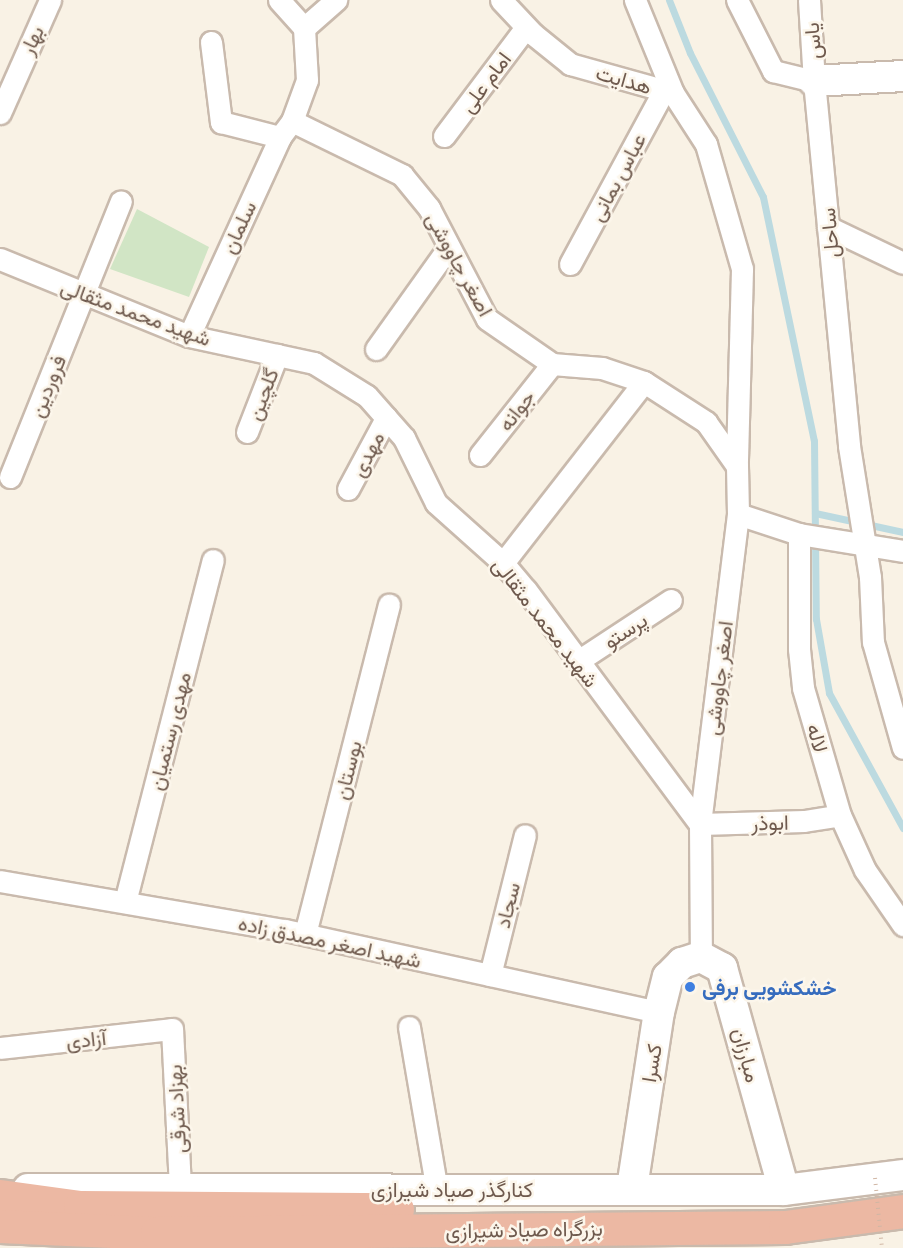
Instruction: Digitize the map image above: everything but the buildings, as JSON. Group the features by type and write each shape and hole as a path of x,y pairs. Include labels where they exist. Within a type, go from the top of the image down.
{"highway":[{"path":"0,1196 80,1208 545,1210 785,1227"},
{"name":"بزرگراه صیاد شیرازی","path":"0,1226 157,1233 785,1227 903,1211"}],"main road":[{"path":"814,81 903,76"},
{"name":"کسرا","path":"632,1188 659,1012 668,977 682,963 701,957"},
{"name":"مبارزان","path":"701,957 722,968 784,1190"},
{"name":"کنارگذر صیاد شیرازی","path":"0,1189 632,1188 784,1190 889,1177"}],"street":[{"name":"بهار","path":"0,113 50,0"},
{"path":"279,0 304,28 307,80 286,129"},
{"path":"304,28 336,0"},
{"name":"هدایت","path":"501,0 526,27 570,64 669,92"},
{"name":"هدایت","path":"635,0 669,92"},
{"path":"737,0 773,71 814,81"},
{"name":"یاس","path":"809,0 814,81"},
{"name":"امام علی","path":"444,136 526,27"},
{"name":"اصغر چاووشی","path":"211,42 221,122 286,129 402,175 429,208 487,319 552,364"},
{"name":"ساحل","path":"814,81 849,446 859,507 858,541"},
{"name":"عباس بمانی","path":"570,264 669,92"},
{"name":"اصغر چاووشی","path":"669,92 706,144 742,269 738,514 700,824"},
{"name":"سلمان","path":"189,336 286,129"},
{"name":"فروردین","path":"10,477 121,201"},
{"path":"828,227 903,263"},
{"path":"376,350 448,248"},
{"name":"شهید محمد مثقالی","path":"0,259 84,296 189,336 314,363 368,396 404,438 435,503 504,563 700,824"},
{"name":"گلچین","path":"247,432 276,355"},
{"path":"552,364 602,368 644,382 706,422 737,466"},
{"name":"جوانه","path":"480,455 552,364"},
{"path":"504,563 644,382"},
{"name":"مهدی","path":"348,489 386,418"},
{"path":"738,514 800,534 858,541 903,551"},
{"name":"لاله","path":"800,534 799,649 803,688 840,815 865,870 903,924"},
{"path":"858,541 873,642 903,748"},
{"name":"مهدی رستمیان","path":"125,902 213,560"},
{"name":"پرستو","path":"578,661 671,600"},
{"name":"بوستان","path":"305,934 389,605"},
{"name":"ابوذر","path":"700,824 804,821 840,815"},
{"path":"700,824 701,957"},
{"name":"سجاد","path":"490,975 525,835"},
{"name":"شهید اصغر مصدق زاده","path":"0,881 305,934 659,1012"},
{"path":"409,1027 437,1190"},
{"name":"آزادی","path":"0,1048 172,1029"},
{"name":"بهزاد شرقی","path":"172,1029 180,1189"}],"path":[{"path":"882,1248 889,1177"}],"green space":[{"path":"137,209 209,247 189,297 110,269"}],"waterway":[{"path":"669,0 690,53 763,197 814,441 816,619 829,693 903,828"},
{"path":"815,513 903,532"}],"place":[{"name":"خشکشویی برفی","path":"690,987"}]}
